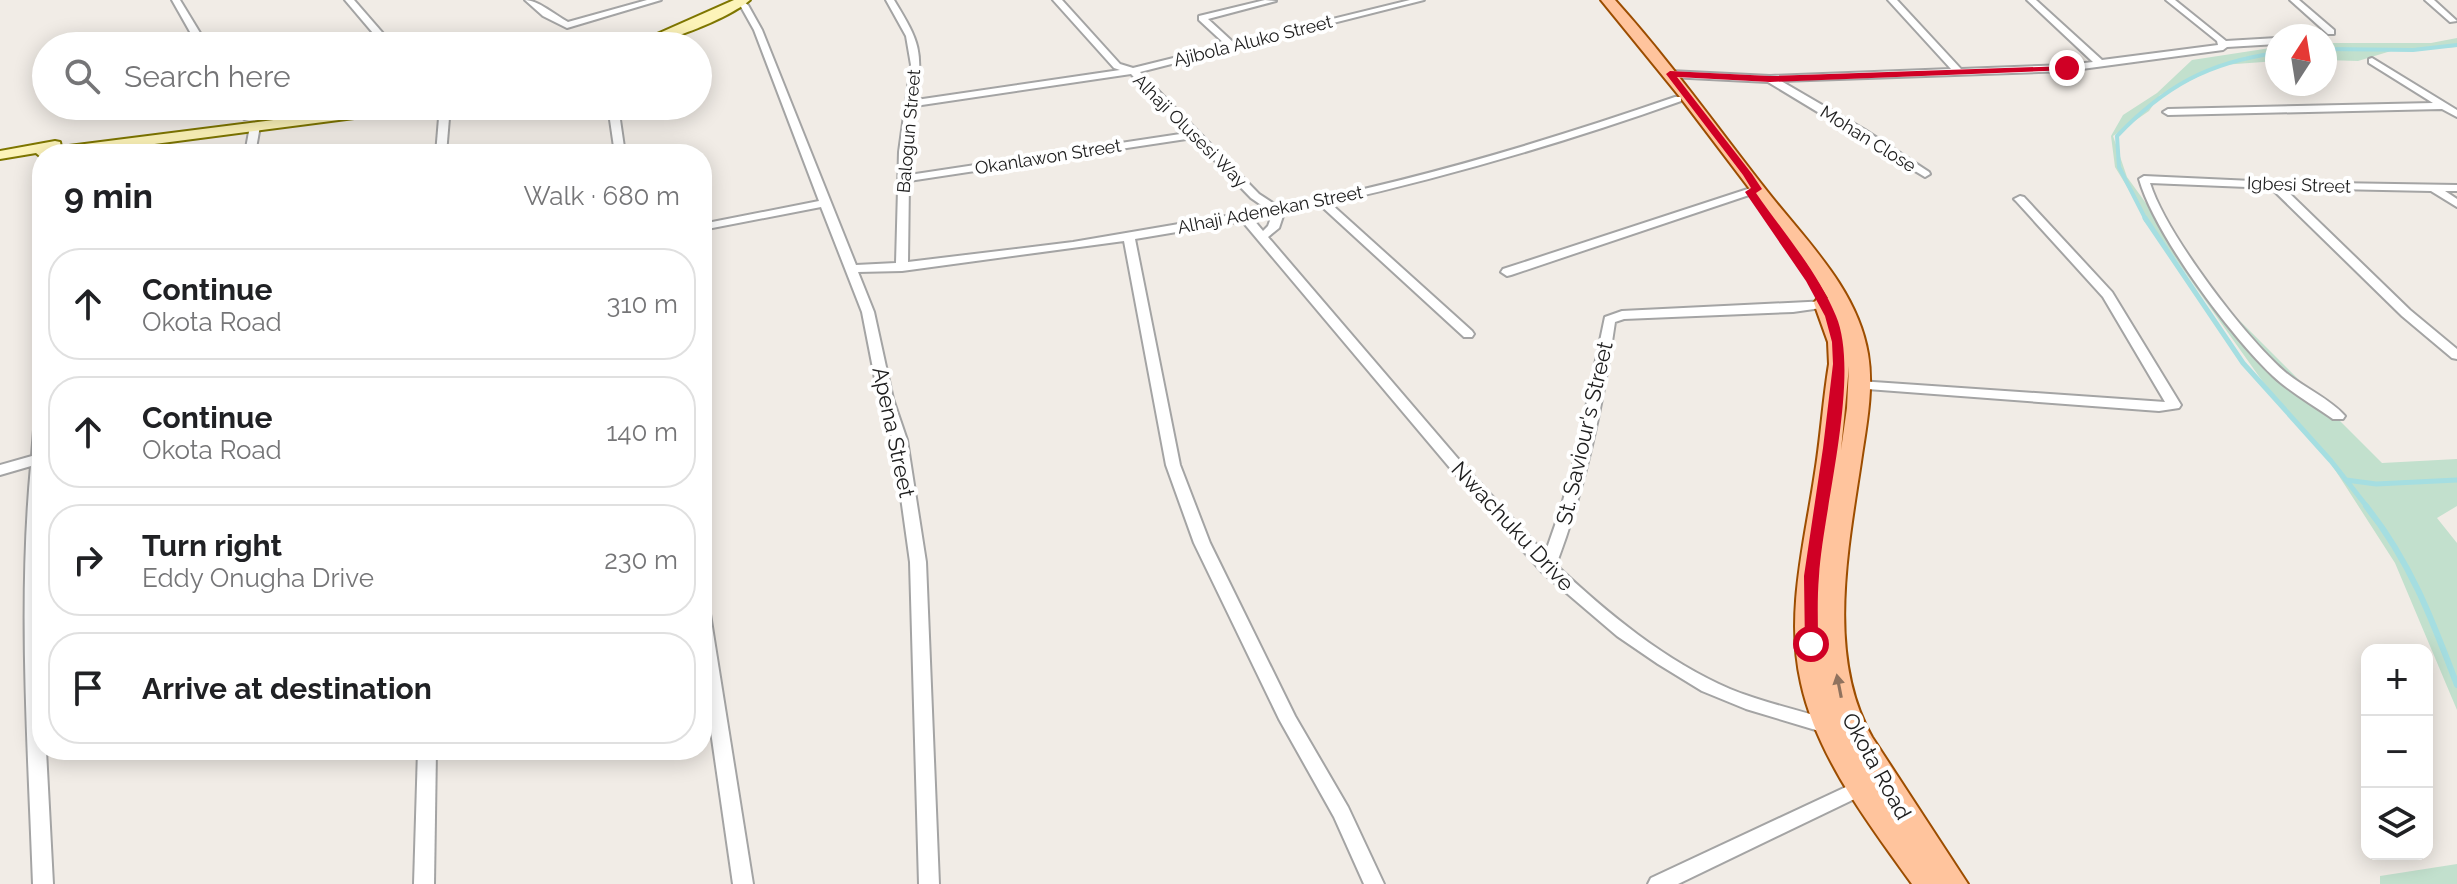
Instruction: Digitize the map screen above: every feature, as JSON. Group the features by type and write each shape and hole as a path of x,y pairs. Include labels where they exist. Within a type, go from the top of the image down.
{"main road":[{"name":"Okota Road","path":"1601,0 1678,99 1815,263 1841,303 1855,339 1859,385 1840,450 1811,576 1809,628 1814,684 1829,727 1863,787 1930,884"},
{"name":"Okota Road","path":"1608,0 1713,128 1824,304 1838,342 1839,537 1833,654 1843,703 1859,739 1912,830 1953,884"},
{"path":"674,32 747,2"},
{"path":"684,32 747,2"},
{"path":"110,144 132,140 173,125 209,120"},
{"path":"76,144 219,120"},
{"path":"0,155 32,150"},
{"path":"0,162 32,156"}],"street":[{"path":"176,0 195,32"},
{"path":"349,0 377,32"},
{"path":"529,0 567,25 657,0"},
{"name":"Balogun Street","path":"890,0 911,36 916,65 904,152 902,267"},
{"name":"Alhaji Olusesi Way","path":"1057,0 1117,66 1133,71 1192,135 1255,196 1279,212"},
{"name":"Ajibola Aluko Street","path":"911,104 1133,71 1420,0"},
{"path":"1892,0 1959,72"},
{"path":"2031,0 2102,65"},
{"path":"2170,0 2220,46"},
{"path":"2294,0 2322,24"},
{"path":"2429,0 2453,20"},
{"path":"1232,46 1204,22 1204,16 1272,1"},
{"name":"Apena Street","path":"747,2 868,312 886,399 900,440 918,562 929,884"},
{"path":"1670,74 1770,79 2102,65 2265,42"},
{"path":"2372,61 2457,114"},
{"name":"Mohan Close","path":"1770,79 1925,174"},
{"name":"Alhaji Adenekan Street","path":"850,269 902,267 1129,237 1324,203 1589,132 1678,99"},
{"path":"2168,112 2443,106"},
{"path":"246,120 249,144"},
{"path":"442,144 444,120"},
{"path":"615,120 619,144"},
{"name":"Okanlawon Street","path":"904,179 1192,135"},
{"name":"Igbesi Street","path":"2338,416 2278,373 2213,296 2163,223 2143,181 2154,178 2274,185 2457,188"},
{"path":"2274,185 2406,313 2457,355"},
{"path":"2435,189 2457,204"},
{"path":"1507,272 1753,190"},
{"name":"Alhaji Olusesi Way","path":"1245,217 1255,196"},
{"path":"1859,385 2159,407 2174,405 2108,295 2020,199"},
{"path":"712,225 825,203"},
{"path":"1324,203 1468,334"},
{"path":"1262,237 1273,228 1279,212"},
{"name":"Nwachuku Drive","path":"1245,217 1547,568 1617,628 1711,687 1752,704 1829,727"},
{"path":"1129,237 1173,465 1202,543 1288,719 1341,813 1374,884"},
{"name":"St. Saviour's Street","path":"1547,568 1560,535 1600,384 1609,320 1622,315 1824,304"},
{"path":"0,470 32,460"},
{"path":"712,680 743,884"},
{"path":"38,760 43,884"},
{"path":"424,884 427,760"},
{"path":"1658,884 1863,787"}],"green space":[{"path":"2457,38 2457,47 2391,51 2358,61 2337,60 2337,43 2431,43"},
{"path":"2265,49 2265,62 2222,65 2160,95 2149,111 2113,136 2127,177 2208,289 2382,463 2457,459 2457,506 2437,518 2457,543 2457,710 2433,653 2433,644 2429,644 2395,563 2330,462 2263,382 2145,216 2115,167 2111,136 2123,115 2157,93 2192,60"},
{"path":"2457,864 2457,884 2380,884 2380,876"}],"waterway":[{"path":"2337,49 2413,50 2457,45"},
{"path":"2146,220 2119,167 2117,136 2152,104 2189,80 2208,70 2265,55"},
{"path":"2145,218 2243,363 2331,461 2368,508"},
{"path":"2346,480 2376,484 2457,480"},
{"path":"2366,506 2408,569 2457,685"}],"route":[{"path":"1811,644 1811,576 1830,448 1831,416 1839,364 1838,342 1831,316 1812,281 1750,192 1757,189 1670,74 1770,79 2067,68"}]}
